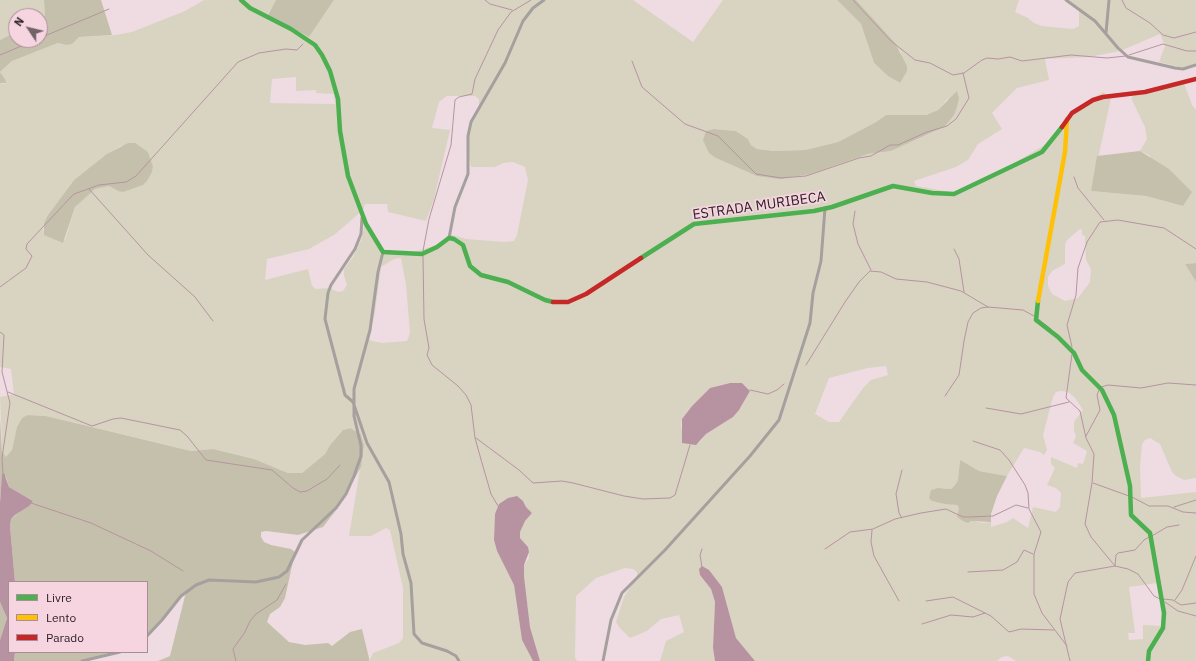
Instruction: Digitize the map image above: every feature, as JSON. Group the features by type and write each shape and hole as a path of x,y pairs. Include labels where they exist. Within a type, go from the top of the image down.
{"street":[{"path":"241,0 250,8 291,28 315,45 322,55 330,71 338,100 340,131 348,176 370,234 384,252 404,254 422,254 437,247 449,238 455,207 468,174 468,136 471,122 505,63 523,21 533,8 544,0"},
{"path":"1066,0 1091,17 1123,54 1134,60 1183,69 1196,65"},
{"path":"1106,33 1108,0"},
{"name":"ESTRADA MURIBECA","path":"449,238 457,240 463,245 470,266 481,275 514,284 545,300 559,303 568,302 586,294 694,224 826,208 893,186 942,194 961,192 1042,152 1052,143 1067,119 1083,105 1103,97 1145,92 1196,79"},
{"path":"1067,119 1065,152 1036,316 1039,324 1058,338 1074,353 1082,370 1102,390 1114,415 1129,477 1131,515 1150,533 1164,613 1163,628 1149,651 1148,661"},
{"path":"603,661 611,620 622,593 665,550 750,456 779,420 810,323 813,293 821,261 826,208"},
{"path":"362,214 358,243 350,259 331,285 328,293 325,313 345,395 354,402 367,443 389,482 411,583 414,634 422,643 447,651 456,656 459,661"},
{"path":"148,635 181,596 196,585 209,580 256,582 279,577 287,571 302,540 336,508 354,476 359,463 361,446 354,416 356,377 370,330 378,272 384,252"},
{"path":"82,661 116,653"}],"shaded area":[{"path":"0,0 44,0 44,8 8,8 8,36 0,40"},
{"path":"44,0 101,0 112,35 79,37 72,44 66,45 58,43 48,47 48,8 44,8"},
{"path":"204,0 276,0 268,14 309,37 334,0 633,0 693,42 723,0 837,0 861,24 874,63 888,76 900,83 901,52 856,0 1019,0 1015,12 1028,18 1034,23 1042,26 1073,29 1079,26 1079,10 1066,0 1196,0 1196,66 1186,69 1159,62 1165,46 1160,34 1120,51 1089,57 1045,59 1049,80 1017,88 992,113 1002,129 978,144 968,160 956,167 914,181 916,186 957,193 1006,168 1048,143 1066,117 1080,106 1103,92 1111,98 1091,191 1146,196 1183,206 1149,155 1140,151 1147,139 1145,127 1132,100 1132,94 1184,83 1192,105 1196,110 1196,263 1185,264 1196,282 1196,478 1184,480 1176,476 1172,472 1160,444 1150,438 1145,440 1142,444 1140,466 1141,498 1196,492 1196,661 1016,661 1008,656 1002,657 997,661 755,661 736,638 722,587 699,571 711,589 715,602 713,648 715,661 660,661 666,641 684,632 679,615 661,619 647,631 630,638 616,622 624,597 637,576 637,572 633,569 625,568 596,578 576,596 575,657 577,661 540,661 530,627 524,576 524,565 529,558 528,547 520,538 520,532 525,520 532,513 523,501 495,514 494,540 497,551 514,585 522,640 533,661 369,661 373,653 399,643 403,638 403,588 390,530 386,528 371,536 349,536 364,445 362,435 354,430 349,428 343,430 330,445 325,454 302,473 298,474 288,473 254,459 213,449 191,451 46,416 28,415 15,438 12,450 6,458 2,452 0,397 14,394 11,369 0,367 0,83 4,84 5,79 0,72 12,61 58,43 66,45 79,37 116,35 132,32 185,11","holes":["296,77 296,91 316,90 316,93 334,94 335,104 270,103 272,79","447,96 475,96 479,99 479,106 468,129 468,151 471,167 495,167 503,163 513,162 525,167 528,180 517,235 514,241 504,242 466,239 449,234 440,244 408,254 382,249 365,221 362,238 353,257 344,269 347,285 343,291 338,292 329,288 316,289 312,286 308,269 265,280 267,259 309,249 334,235 363,210 365,204 387,204 388,212 426,221 434,199 450,130 432,128 439,102","949,97 936,131 891,151 868,154 851,159 733,165 716,158 714,129 736,131 748,139 751,145 757,149 775,151 805,150 838,142 886,115 926,115 938,110","120,146 148,152 153,166 118,191 109,186 95,189 75,207 65,240 43,230 44,223 48,215 74,180","1080,229 1082,230 1082,235 1085,236 1086,260 1091,269 1090,282 1078,298 1065,301 1052,294 1048,286 1048,277 1052,271 1065,264 1065,245 1067,240","401,258 406,285 410,333 407,341 382,343 372,341 369,339 375,312 381,267 394,259","886,366 888,375 871,380 863,388 839,422 829,422 815,414 829,378 868,368","730,383 742,383 750,390 742,405 733,417 706,434 699,443 684,438 681,425 682,419 692,406 710,388","1056,392 1068,392 1075,398 1083,410 1074,422 1076,436 1073,443 1087,451 1083,464 1078,463 1077,468 1051,457 1051,464 1055,468 1047,485 1056,488 1061,493 1060,507 1056,512 1033,507 1028,528 1013,518 1007,522 991,527 991,522 982,523 957,517 959,508 957,505 932,501 938,488 951,489 955,485 958,480 960,461 979,471 1007,476 1024,448 1040,452 1044,455 1047,450 1043,435 1053,397","1158,583 1164,626 1143,625 1143,639 1129,640 1128,633 1135,633 1129,587"]},
{"path":"276,0 334,0 309,37 268,15"},
{"path":"837,0 856,0 895,43 907,66 907,71 900,83 888,76 874,63 861,24"},
{"path":"8,36 8,48 45,48 12,61 0,72 0,40"},
{"path":"0,72 5,79 6,83 0,83"},
{"path":"957,91 959,98 957,107 954,115 944,127 891,151 868,154 810,174 780,179 757,176 716,158 709,153 703,140 706,131 714,129 736,131 748,139 751,145 757,149 774,151 805,150 838,142 886,115 926,115 938,110"},
{"path":"128,143 135,143 148,152 153,166 152,172 147,181 143,185 123,192 109,186 95,189 75,207 63,243 44,235 44,223 48,215 74,180 107,154"},
{"path":"1140,151 1169,169 1192,192 1183,206 1146,196 1091,191 1097,156"},
{"path":"1196,263 1196,282 1185,264"},
{"path":"730,383 742,383 750,391 739,410 733,417 706,434 696,445 682,443 682,419 692,406 710,388"},
{"path":"28,415 46,416 191,451 213,449 254,459 288,473 302,473 325,454 330,445 343,430 350,428 361,434 364,445 361,467 340,505 323,527 298,535 266,531 261,532 261,537 264,542 291,549 295,552 285,598 280,607 270,614 267,622 289,642 305,645 328,643 332,646 350,632 362,629 369,661 158,661 170,656 186,592 148,634 148,581 15,581 10,526 11,519 33,501 9,487 6,477 2,475 0,503 0,418 2,452 6,457 12,450 17,427 22,418"},
{"path":"960,460 979,471 1007,476 997,496 991,514 991,522 971,521 968,523 957,517 959,508 957,505 932,501 929,498 931,490 938,488 951,489 955,485 958,480"},
{"path":"4,473 9,487 33,501 29,506 11,519 10,526 15,581 8,581 8,653 15,653 14,661 0,661 0,640 7,618 0,602 0,503 2,474"},
{"path":"517,496 532,513 525,521 520,532 520,538 528,547 529,552 524,565 524,576 530,627 540,661 533,661 522,640 514,585 497,551 494,540 495,514 499,504 508,498"},
{"path":"702,566 709,570 722,587 736,638 755,661 715,661 713,648 715,602 711,589 700,575 699,569"},
{"path":"0,602 7,618 0,640"},
{"path":"15,653 112,653 85,661 14,661"}],"waterway":[{"path":"485,0 490,4 512,10"},
{"path":"423,251 429,219 451,145 455,100 459,97 472,94 475,79 498,30 511,12 531,0"},
{"path":"853,0 891,41 915,60 930,63 953,75 964,73 987,58 998,59 1010,57 1022,61 1071,55 1107,58 1126,56"},
{"path":"1122,0 1126,8 1150,23 1163,35 1174,38 1196,32"},
{"path":"48,35 109,9"},
{"path":"0,287 26,268 32,256 26,249 27,244 74,194 99,185 126,182 136,176 238,62 259,53 286,49 297,50 303,44"},
{"path":"1129,55 1163,44 1187,51 1196,51"},
{"path":"0,55 17,48"},
{"path":"632,61 642,87 685,124 718,136 756,174 781,178 806,176 859,158 871,156 890,145 898,145 927,132 947,126 956,119 969,98 963,73"},
{"path":"1074,177 1078,188 1104,220"},
{"path":"89,189 148,255 195,297 213,321"},
{"path":"855,211 853,224 858,244 871,270"},
{"path":"1072,347 1067,325 1076,295 1078,268 1087,242 1100,222 1118,220 1164,228 1196,249"},
{"path":"954,249 959,259 964,292"},
{"path":"423,256 424,319 429,348 427,355 432,365 458,386 466,395 471,405 475,438 491,494 498,506"},
{"path":"806,365 845,302 859,282 870,271 881,272 896,279 927,282 961,291 988,307"},
{"path":"945,396 959,375 968,322 973,313 981,308 988,307 1023,310 1034,316"},
{"path":"1038,319 1051,329"},
{"path":"0,332 4,335 2,372 10,403 2,458 3,475"},
{"path":"1072,354 1066,398 1080,411 1086,438 1094,454 1092,483 1085,524 1091,537 1115,566"},
{"path":"1101,387 1108,385 1141,388 1168,383 1196,385"},
{"path":"750,390 768,394 777,390 784,384"},
{"path":"1086,436 1100,410 1097,395 1099,390"},
{"path":"8,392 92,426 121,418 180,430 187,436 206,460 272,470 300,492 307,491 327,479 340,465"},
{"path":"986,408 1021,414 1069,402"},
{"path":"476,438 519,470 533,483 562,481 643,499 670,498 675,495 690,445"},
{"path":"973,441 1000,450 1009,460 1025,485 1028,493 1029,509 1041,532 1034,554 1034,594 1042,613 1067,646"},
{"path":"902,470 896,494 899,513 902,518"},
{"path":"1093,483 1129,496"},
{"path":"1132,497 1149,506 1168,506 1183,512 1196,513"},
{"path":"1174,507 1196,500"},
{"path":"31,503 91,523 151,551 183,571"},
{"path":"825,549 850,532 873,529 895,519 921,513 946,509 963,517 993,516 1016,505 1028,508"},
{"path":"1152,536 1167,527 1179,525"},
{"path":"872,530 871,542 874,556 899,601"},
{"path":"1115,566 1116,555 1118,553 1135,550 1144,540 1149,537"},
{"path":"702,549 700,555 702,567"},
{"path":"968,572 1003,570 1017,562 1024,550 1033,554"},
{"path":"1175,600 1182,590 1196,556"},
{"path":"1070,661 1060,619 1068,582 1075,573 1115,566 1128,569 1138,574 1154,596 1160,599"},
{"path":"236,661 233,649 245,632 250,621 256,614 277,600 286,584"},
{"path":"926,601 953,597 991,616 1009,632 1021,629 1054,630"},
{"path":"1163,599 1173,600 1181,605 1196,603"},
{"path":"1165,602 1178,611 1196,616"},
{"path":"922,624 951,615 973,617 985,613"}],"traffic: fast":[{"path":"241,0 250,8 291,29 315,45 322,55 330,71 338,99 340,131 348,176 366,224 383,252 422,254 437,247 449,238 454,239 463,245 470,266 481,275 508,282 545,300 553,302"},
{"path":"641,258 694,224 814,211 832,207 893,186 932,193 954,194 1042,152 1062,127"},
{"path":"1038,301 1036,320 1058,337 1074,353 1082,370 1102,390 1114,415 1130,486 1131,515 1150,533 1164,613 1163,628 1149,651 1148,661"}],"traffic: slow":[{"path":"1038,301 1065,152 1067,119"}],"traffic: jam":[{"path":"1062,127 1072,113 1093,100 1103,97 1145,92 1196,79"},
{"path":"553,302 568,302 586,294 641,258"}]}
